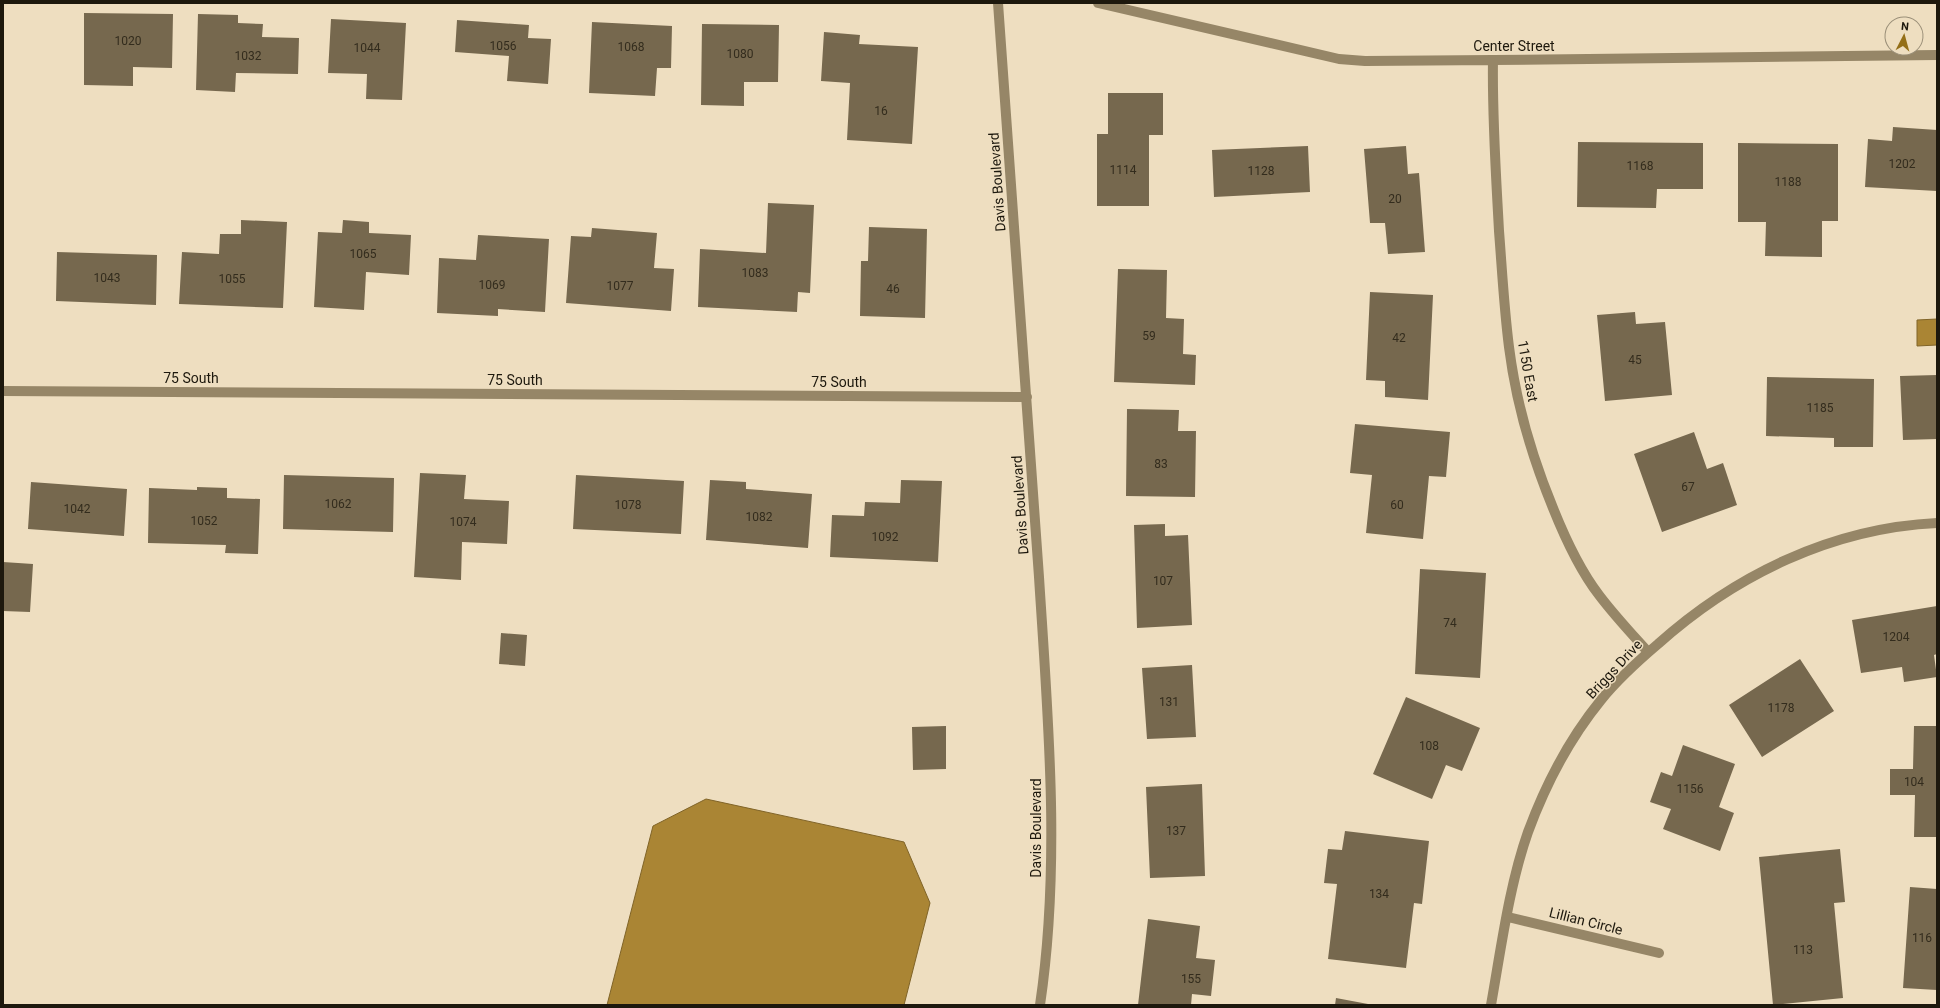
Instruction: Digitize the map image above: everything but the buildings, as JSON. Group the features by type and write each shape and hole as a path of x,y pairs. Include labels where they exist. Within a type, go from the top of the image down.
{"street":[{"name":"Davis Boulevard","path":"998,3 1027,397 1046,688 1051,821 1050,891 1047,958 1040,1005"},
{"name":"Center Street","path":"1098,3 1339,59 1365,61 1937,55"},
{"name":"1150 East","path":"1493,60 1493,125 1504,299 1509,348 1525,427 1543,484 1560,525 1578,562 1602,599 1648,652"},
{"name":"75 South","path":"3,391 1027,397"},
{"name":"Briggs Drive","path":"1491,1005 1508,917 1528,833 1560,764 1601,700 1648,652 1678,625 1708,602 1774,565 1810,550 1848,537 1887,528 1937,524"},
{"name":"Lillian Circle","path":"1508,917 1658,953"}],"shaded area":[{"path":"1937,319 1937,345 1917,346 1917,320"},
{"path":"706,799 904,842 930,903 904,1005 607,1005 653,826"}]}
